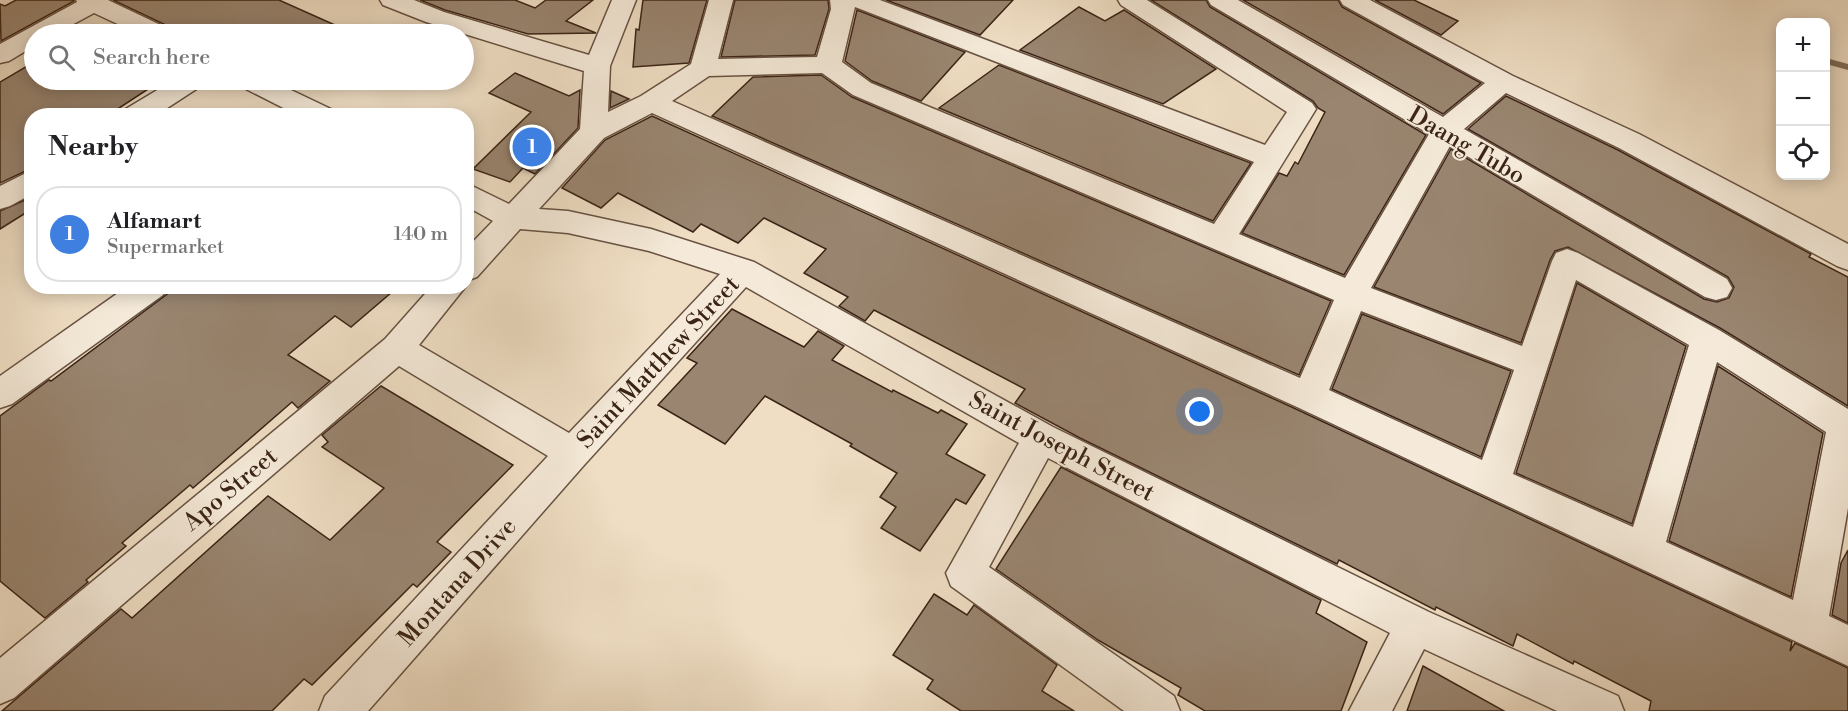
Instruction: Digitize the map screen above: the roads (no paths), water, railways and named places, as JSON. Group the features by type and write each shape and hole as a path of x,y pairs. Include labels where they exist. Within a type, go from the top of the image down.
{"street":[{"path":"392,0 458,24"},
{"path":"594,131 597,66 624,0"},
{"path":"703,68 721,0"},
{"path":"828,65 843,9 842,0"},
{"path":"858,0 1272,158"},
{"path":"1130,0 1302,109 1220,239"},
{"name":"Daang Tubo","path":"1220,0 1716,288"},
{"path":"1352,0 1504,82 1629,141 1848,258"},
{"path":"54,24 92,1 139,24"},
{"path":"474,29 597,66"},
{"path":"0,55 24,42"},
{"path":"474,260 594,131 651,102 703,68 828,65 862,89 1352,294 1531,363"},
{"path":"1309,397 1352,294 1444,132 1504,82"},
{"path":"147,108 176,90"},
{"path":"270,90 307,108"},
{"path":"651,102 1309,397 1848,646"},
{"path":"0,199 24,185"},
{"path":"474,197 511,218"},
{"name":"Saint Joseph Street","path":"511,218 568,222 651,240 744,270 1041,438 1414,625 1602,711"},
{"path":"1493,481 1567,261 1707,339 1847,426 1808,626"},
{"name":"Saint Matthew Street","path":"573,453 744,270"},
{"path":"0,394 141,294"},
{"name":"Apo Street","path":"0,684 398,348 445,294"},
{"path":"1644,552 1707,339"},
{"path":"398,348 573,453"},
{"path":"1041,438 965,573 1159,711"},
{"name":"Montana Drive","path":"340,711 573,453"},
{"path":"1370,711 1414,625"}],"waterway":[{"path":"1830,62 1848,67"}],"place":[{"name":"Alfamart","path":"532,147"}]}
